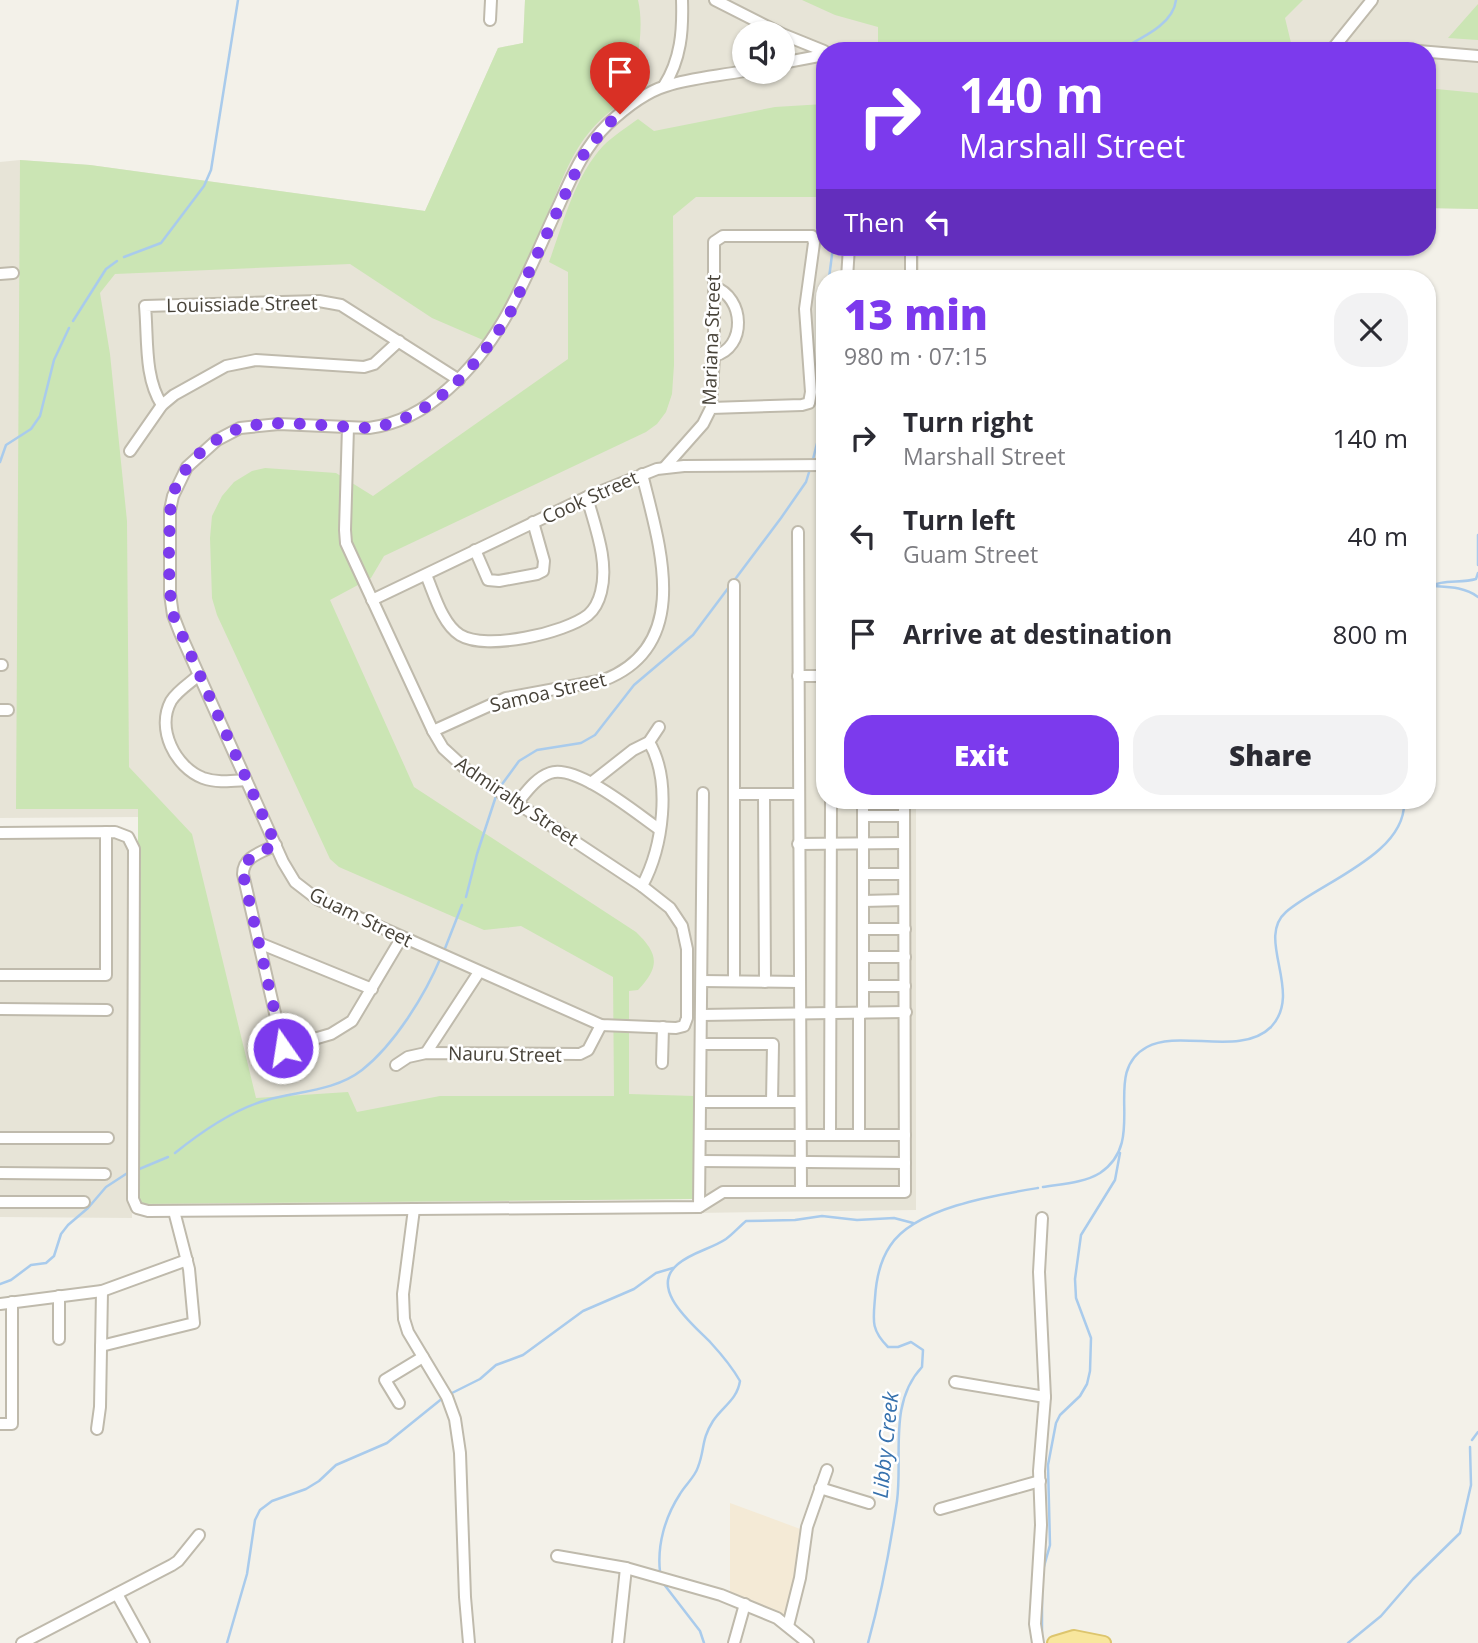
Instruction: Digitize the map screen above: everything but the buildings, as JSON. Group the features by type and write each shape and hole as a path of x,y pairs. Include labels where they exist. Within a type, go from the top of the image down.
{"main road":[{"path":"1054,1643 1074,1637 1104,1643"}],"street":[{"path":"490,20 491,0"},
{"path":"664,86 680,49 682,0"},
{"path":"715,0 756,21"},
{"path":"1338,42 1372,0"},
{"path":"795,40 816,49"},
{"path":"1436,52 1478,56"},
{"path":"795,60 816,55"},
{"name":"Guam Street","path":"684,1026 601,1025 451,960 305,891 295,882 246,780 173,615 169,575 170,510 178,482 187,467 217,440 240,428 279,424 369,428 397,422 436,400 459,380 495,337 510,313 570,180 608,124 664,86 732,73"},
{"name":"Mariana Street","path":"664,468 703,425 711,408 714,356 713,247 716,239 723,236 808,235 814,239 805,309 811,398 809,403 711,408"},
{"path":"0,274 13,273"},
{"path":"714,287 731,297 737,313 737,333 731,347 714,356"},
{"name":"Louissiade Street","path":"162,405 151,378 145,306 331,302 354,311 459,380"},
{"path":"130,451 162,405 188,385 226,366 256,360 364,367 374,364 399,341"},
{"name":"Admiralty Street","path":"348,427 345,530 351,555 433,731 453,760 642,886 670,908 682,926 687,949 687,1018 684,1026"},
{"name":"Cook Street","path":"372,600 533,522 642,474 664,468 816,465"},
{"name":"Samoa Street","path":"433,731 506,698 604,680 617,675 639,659 656,633 664,587 660,552 642,474"},
{"path":"426,575 452,629 469,639 511,639 567,626 591,613 601,594 604,579 600,545 587,497"},
{"path":"475,550 488,580 499,581 537,574 543,571 544,561 533,522"},
{"path":"798,532 801,1192"},
{"path":"734,585 734,981"},
{"path":"199,675 175,695 170,703 166,723 171,747 188,769 205,779 218,782 246,780"},
{"path":"798,676 816,676"},
{"path":"591,783 633,750 649,742 659,727"},
{"path":"642,886 655,856 659,829 661,774 649,742"},
{"path":"518,802 540,778 552,772 563,771 591,783 659,829"},
{"path":"699,1207 703,793"},
{"path":"734,794 798,794"},
{"path":"764,794 765,982"},
{"path":"830,1134 831,809"},
{"path":"859,1134 863,986 863,809"},
{"path":"0,833 106,832 121,833 128,837 134,855 134,1204 141,1210 699,1207 723,1192 905,1192 904,809"},
{"path":"863,816 904,816"},
{"path":"0,975 106,975 106,832"},
{"path":"799,844 904,844"},
{"path":"276,845 250,858 243,867 283,1048 342,1029 352,1021 402,937"},
{"path":"863,874 904,874"},
{"path":"863,901 904,900"},
{"path":"863,929 905,929"},
{"path":"259,943 372,989"},
{"path":"863,957 905,957"},
{"path":"426,1053 479,972"},
{"path":"702,981 799,982"},
{"path":"863,986 905,986"},
{"path":"0,1009 107,1010"},
{"path":"702,1015 906,1012"},
{"name":"Nauru Street","path":"396,1065 408,1057 426,1053 580,1054 588,1050 601,1025"},
{"path":"662,1063 663,1027"},
{"path":"702,1044 773,1044 772,1102"},
{"path":"701,1102 800,1102"},
{"path":"700,1135 905,1135"},
{"path":"0,1138 108,1138"},
{"path":"700,1161 905,1163"},
{"path":"0,1173 105,1174"},
{"path":"0,1202 84,1202"},
{"path":"414,1209 403,1307 408,1332 447,1397 458,1435 470,1643"},
{"path":"101,1346 194,1323 187,1260 174,1211"},
{"path":"1038,1643 1035,1624 1045,1397 1039,1272 1042,1218"},
{"path":"0,1304 102,1291 187,1260"},
{"path":"97,1429 100,1407 102,1291"},
{"path":"59,1296 59,1339"},
{"path":"0,1424 12,1424 12,1302"},
{"path":"399,1403 385,1380 423,1357"},
{"path":"955,1382 1045,1397"},
{"path":"788,1626 805,1556 807,1527 827,1470"},
{"path":"940,1509 1040,1480"},
{"path":"820,1488 869,1503"},
{"path":"22,1643 178,1561 199,1535"},
{"path":"557,1556 626,1568 695,1586 762,1611 788,1626 808,1643"},
{"path":"618,1643 626,1568"},
{"path":"117,1594 144,1643"},
{"path":"734,1643 745,1604"}],"shaded area":[{"path":"525,0 1478,0 1478,209 1436,208 1436,42 816,42 816,256 919,256 919,270 816,270 816,809 916,809 916,1210 693,1213 693,1199 138,1204 138,817 0,818 0,162 20,160 90,165 425,211 498,48 523,43"},
{"path":"0,836 119,836 129,847 132,1218 0,1217"},
{"path":"730,1503 803,1530 803,1553 787,1618 730,1595"}],"green space":[{"path":"525,0 638,0 641,23 631,95 591,130 578,148 520,275 483,340 432,318 350,264 115,274 100,293 110,354 127,521 129,767 192,834 256,1098 348,1092 357,1112 440,1096 614,1096 613,977 521,926 484,930 339,867 330,859 217,615 212,598 212,516 222,496 234,482 252,471 265,468 336,473 373,496 568,359 568,272 549,262 577,186 593,158 603,146 638,119 654,131 775,107 816,104 816,197 696,197 673,216 672,394 666,412 657,424 646,432 384,556 371,578 330,600 414,787 636,932 649,947 654,961 650,974 638,990 629,991 629,1094 694,1096 693,1199 138,1204 138,809 16,809 20,160 90,165 425,211 498,48 523,43"},
{"path":"802,0 1303,0 1285,18 1291,42 878,42 878,27 835,15"},
{"path":"1478,4 1478,40 1448,38"},
{"path":"1436,89 1478,93 1478,209 1436,208"}],"waterway":[{"path":"124,257 161,243 204,186 211,170 238,0"},
{"path":"1134,42 1162,24 1176,0"},
{"path":"830,270 832,256"},
{"path":"73,321 106,269 117,261"},
{"path":"0,462 6,445 31,429 40,416 54,360 69,328"},
{"path":"812,463 816,447"},
{"path":"733,582 806,482 810,469"},
{"name":"Libby Creek","path":"1478,535 1478,565"},
{"name":"Libby Creek","path":"1436,584 1476,579 1478,573"},
{"path":"1436,586 1462,589 1478,597"},
{"path":"500,787 519,761 537,750 581,743 595,735 634,685 693,635 729,587"},
{"path":"466,897 497,793"},
{"name":"Libby Creek","path":"1043,1187 1087,1179 1100,1173 1114,1159 1122,1143 1126,1073 1133,1059 1147,1047 1160,1042 1243,1040 1258,1036 1271,1027 1280,1013 1283,998 1276,951 1278,923 1286,912 1301,901 1377,852 1392,836 1401,819 1403,809"},
{"path":"444,951 462,905"},
{"path":"175,1153 207,1129 242,1109 267,1100 329,1086 362,1070 386,1047 408,1018 441,957"},
{"path":"1043,1570 1050,1545 1048,1465 1056,1423 1060,1415 1080,1396 1090,1371 1091,1338 1076,1298 1075,1279 1081,1235 1115,1180 1120,1153"},
{"path":"137,1170 168,1157"},
{"path":"0,1284 11,1280 31,1265 46,1263 54,1256 61,1234 68,1225 88,1208 106,1187 129,1172"},
{"name":"Libby Creek","path":"868,1643 885,1572 897,1501 901,1413 911,1381 922,1367 923,1350 911,1342 898,1347 888,1347 876,1330 874,1306 881,1265 890,1246 901,1233 917,1222 957,1205 1038,1188"},
{"path":"660,1572 661,1542 670,1512 697,1471 709,1428 733,1398 740,1381 719,1352 677,1306 668,1284 670,1274 683,1260 726,1239 746,1221 795,1220 822,1216 857,1220 894,1218 913,1223"},
{"path":"450,1394 480,1379 496,1365 523,1355 583,1311 634,1289 656,1273 673,1268"},
{"path":"227,1643 247,1574 255,1520 260,1510 272,1501 306,1489 336,1465 387,1443 444,1397"},
{"path":"1472,1440 1478,1432"},
{"path":"1348,1643 1381,1616 1413,1579 1460,1533 1471,1485 1470,1447"},
{"path":"663,1583 700,1631 704,1643"},
{"path":"1042,1591 1042,1633"}],"route":[{"path":"283,1048 243,874 245,862 276,845 173,615 169,575 170,510 178,482 187,467 201,453 217,440 240,428 258,424 369,428 397,422 436,400 459,380 495,337 510,313 584,154 608,124 620,114"}]}
